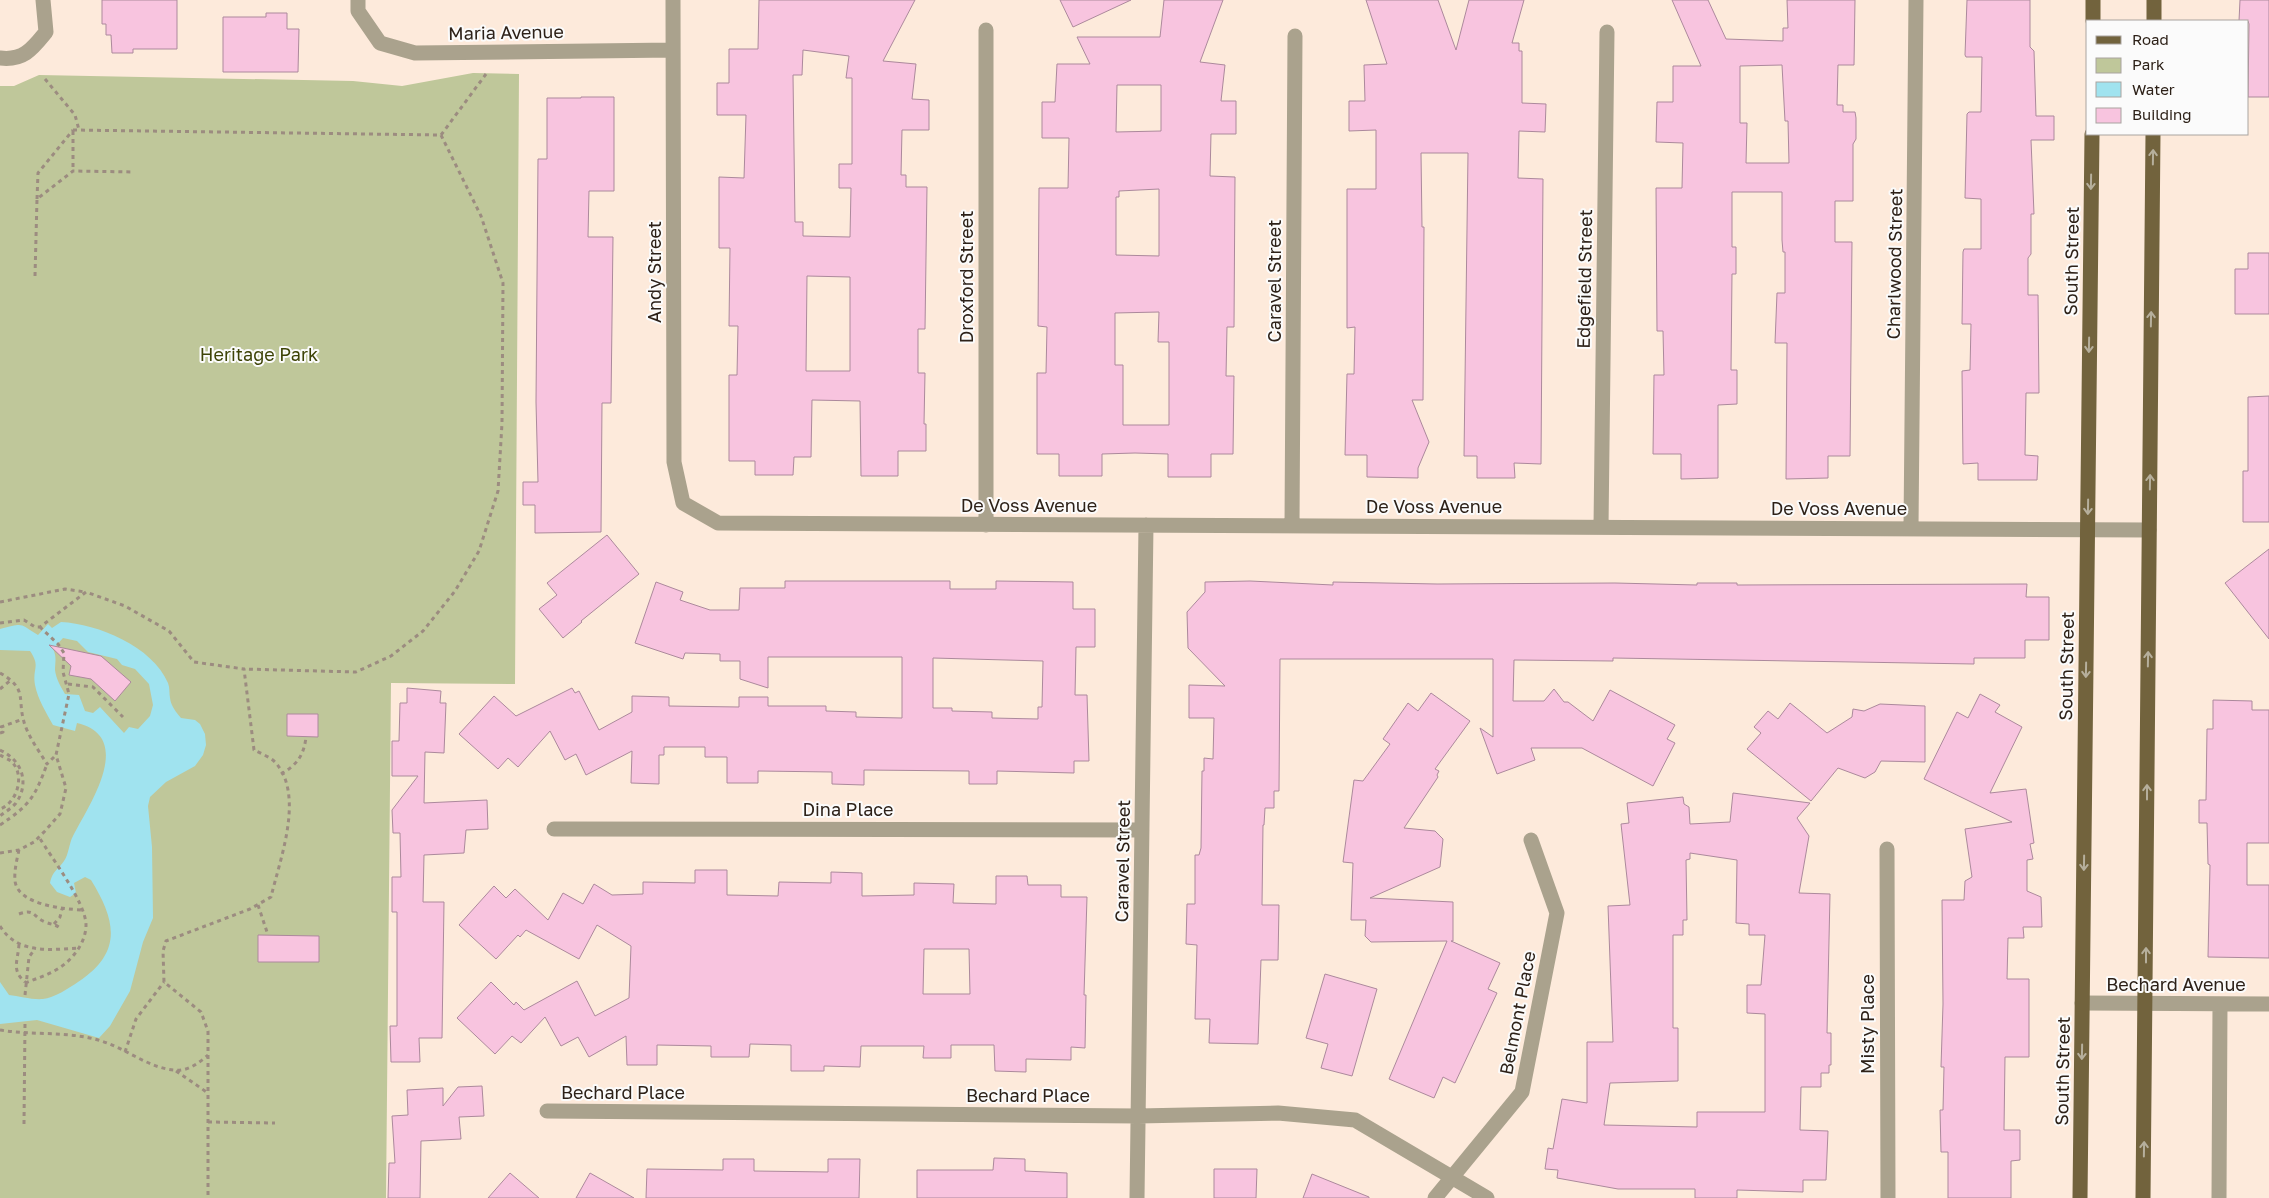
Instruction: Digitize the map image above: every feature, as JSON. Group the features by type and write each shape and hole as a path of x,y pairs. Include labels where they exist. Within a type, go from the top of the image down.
{"main road":[{"path":"2093,0 2093,20"},
{"path":"2154,0 2154,20"},
{"name":"South Street","path":"2080,1198 2092,135"},
{"path":"2143,1198 2153,135"}],"street":[{"path":"0,58 7,59 30,53 46,32 43,0"},
{"name":"Andy Street","path":"673,0 674,462 683,503 718,523"},
{"name":"Charlwood Street","path":"1912,528 1916,0"},
{"name":"Maria Avenue","path":"358,5 380,43 415,53 673,50"},
{"name":"Droxford Street","path":"986,30 986,525"},
{"name":"Edgefield Street","path":"1601,527 1607,32"},
{"name":"Caravel Street","path":"1292,526 1296,36"},
{"name":"De Voss Avenue","path":"718,523 2149,530"},
{"name":"Caravel Street","path":"1137,1198 1146,525"},
{"name":"Dina Place","path":"554,829 1142,830"},
{"name":"Belmont Place","path":"1435,1198 1450,1177 1522,1092 1557,913 1531,840"},
{"name":"Misty Place","path":"1887,849 1888,1198"},
{"name":"Bechard Avenue","path":"2082,1003 2269,1004"},
{"path":"2219,1198 2220,1004"},
{"name":"Bechard Place","path":"547,1111 1138,1116 1278,1113 1355,1120 1487,1198"}],"path":[{"path":"440,136 487,73"},
{"path":"45,79 75,116 79,130"},
{"path":"73,130 440,136"},
{"path":"73,130 73,171"},
{"path":"35,276 38,173 73,130"},
{"path":"0,602 66,589 86,592 125,606 169,632 194,662 244,669 356,672 391,656 424,631 455,592 479,550 498,491 502,423 503,283 481,216 440,136"},
{"path":"37,199 73,171 134,172"},
{"path":"42,628 86,592"},
{"path":"0,623 24,620 35,627 42,628 58,644 64,653 63,672 68,684 69,694 56,755 66,788 60,814 39,837 19,850 0,853"},
{"path":"125,1052 136,1020 164,982 163,951 166,941 258,905 271,898 290,822 288,787 274,761 254,750 244,669"},
{"path":"0,673 15,683 22,699 23,719 46,764"},
{"path":"0,689 11,680"},
{"path":"68,684 92,687 123,717"},
{"path":"0,733 3,732 1,727 23,719"},
{"path":"281,774 292,768 301,757 306,737"},
{"path":"0,750 15,758 23,776 23,791 15,805 0,816"},
{"path":"0,755 12,762 19,778 16,794 6,807 0,809"},
{"path":"0,825 22,810 36,793 46,764 56,755"},
{"path":"26,983 55,971 72,958 86,926 82,910 74,894 39,837"},
{"path":"19,850 15,875 17,888 26,898 62,909 82,910"},
{"path":"258,905 268,935"},
{"path":"54,924 60,917 62,909"},
{"path":"19,914 27,911 32,912 45,922 61,928"},
{"path":"0,926 5,933 19,944 34,949 78,948"},
{"path":"19,944 15,965 17,975 26,983"},
{"path":"25,995 29,958 34,949"},
{"path":"164,982 200,1012 208,1031 208,1198"},
{"path":"24,1124 25,1023"},
{"path":"0,1030 64,1035 98,1041 140,1059 175,1071 208,1093"},
{"path":"175,1071 195,1066 208,1055"},
{"path":"208,1122 275,1123"}],"green space":[{"name":"Heritage Park","path":"473,73 519,74 515,684 391,683 386,1198 0,1198 0,86 14,86 39,75 353,81 402,86"}],"water":[{"path":"61,622 91,627 107,632 137,648 150,658 168,683 171,701 177,713 181,718 195,720 200,724 205,734 206,745 203,755 195,766 166,782 150,797 148,806 152,847 153,918 143,942 130,991 110,1026 99,1038 37,1020 0,1024 0,982 9,995 39,999 52,997 78,982 92,971 102,960 111,936 106,910 91,880 85,877 74,883 76,893 70,897 57,892 50,883 54,873 66,858 72,839 97,790 106,757 104,742 94,731 77,723 75,731 53,725 42,706 36,690 34,679 36,664 30,651 0,650 0,629 21,625 38,635 48,624 52,628","holes":["63,638 77,641 88,652 117,659 122,665 135,669 149,684 153,705 150,716 138,729 129,727 124,733 100,707 93,713 85,711 79,695 65,694 55,670 53,649"]}],"building":[{"path":"102,0 177,0 177,49 133,49 133,53 112,53 111,35 106,35 106,24 102,24"},
{"path":"759,0 915,0 883,61 916,64 912,99 929,100 929,130 902,130 901,175 906,175 906,187 927,187 925,329 918,329 918,373 925,373 924,424 926,424 926,451 898,451 898,476 861,476 860,401 812,400 811,457 794,457 793,475 755,475 755,461 729,461 729,375 737,375 738,326 729,326 730,248 719,248 719,177 744,178 746,115 717,115 717,83 729,83 729,49 758,49","holes":["803,50 849,56 846,78 852,78 852,164 839,164 839,188 851,188 850,237 803,236 803,222 795,222 793,75 802,75","807,276 850,277 850,371 806,371"]},
{"path":"1060,0 1131,0 1073,27"},
{"path":"1164,0 1223,0 1200,62 1225,65 1221,101 1236,101 1236,134 1211,134 1210,176 1235,177 1234,327 1227,327 1226,376 1234,376 1233,454 1211,454 1211,477 1168,477 1168,454 1135,453 1102,454 1102,476 1059,476 1059,454 1037,454 1037,373 1046,373 1047,327 1038,326 1039,188 1068,188 1069,138 1042,138 1042,102 1055,102 1057,64 1090,64 1077,37 1160,37","holes":["1117,85 1161,85 1161,131 1116,132","1159,189 1159,256 1116,255 1116,197 1119,197 1119,191","1159,312 1158,342 1169,342 1169,425 1123,425 1123,365 1115,365 1115,313"]},
{"path":"1366,0 1438,0 1456,50 1469,0 1524,0 1512,43 1519,43 1519,51 1522,51 1522,103 1546,104 1545,132 1519,131 1518,178 1543,179 1541,464 1514,463 1515,478 1477,478 1477,456 1464,456 1468,153 1421,153 1422,227 1424,227 1423,400 1412,400 1429,442 1418,468 1418,478 1367,477 1367,455 1345,455 1347,374 1354,374 1355,327 1347,328 1347,189 1376,189 1376,130 1349,131 1349,101 1365,101 1364,65 1387,64"},
{"path":"1672,0 1708,0 1726,39 1783,41 1783,28 1788,28 1787,0 1855,0 1854,65 1838,65 1837,105 1843,105 1843,112 1855,112 1856,118 1856,139 1853,144 1853,201 1835,201 1835,242 1852,242 1850,456 1828,456 1828,478 1786,479 1787,343 1775,343 1777,293 1785,293 1782,192 1732,192 1732,247 1736,247 1736,274 1732,274 1731,370 1737,370 1737,404 1718,405 1718,478 1681,479 1681,454 1653,454 1654,375 1664,375 1663,331 1657,331 1656,188 1682,188 1683,143 1656,142 1657,102 1673,102 1673,66 1701,66","holes":["1782,65 1785,121 1788,121 1789,163 1746,163 1747,123 1740,123 1740,66"]},
{"path":"1967,0 2030,0 2030,47 2034,51 2036,116 2054,116 2054,140 2031,140 2034,214 2031,214 2028,295 2038,295 2039,393 2026,393 2025,455 2038,456 2037,480 1978,480 1978,463 1963,464 1962,371 1970,370 1971,324 1962,324 1963,252 1964,249 1981,249 1981,199 1965,198 1967,114 1969,112 1981,112 1982,57 1966,57 1965,55"},
{"path":"2240,0 2269,0 2269,97 2249,97 2249,20 2239,20"},
{"path":"266,13 287,13 287,29 299,29 298,72 223,72 223,17 266,17"},
{"path":"614,97 614,191 589,191 588,237 613,237 611,403 602,403 601,532 535,533 535,505 523,505 523,482 538,482 536,402 538,159 547,159 547,98"},
{"path":"2248,253 2269,253 2269,314 2235,314 2235,269 2248,269"},
{"path":"2269,396 2269,522 2243,522 2243,471 2248,471 2248,397"},
{"path":"607,535 639,574 563,638 539,609 557,595 547,583"},
{"path":"2269,549 2269,639 2225,583"},
{"path":"785,581 950,581 950,589 996,589 996,581 1073,582 1073,609 1095,609 1095,647 1076,647 1075,695 1087,695 1089,761 1074,761 1074,773 997,771 997,784 969,784 969,771 864,770 864,785 832,784 832,772 758,771 758,783 727,783 727,757 705,757 705,747 664,747 664,755 659,755 659,784 631,783 632,751 586,775 576,754 565,760 550,731 518,767 508,758 498,769 459,734 494,696 516,716 572,688 575,693 579,691 599,730 632,712 632,696 669,697 669,706 739,707 739,697 768,697 768,706 826,706 826,711 856,712 856,717 902,718 902,657 768,657 768,688 740,679 740,661 720,661 720,654 685,653 683,659 635,643 656,582 683,592 680,600 710,610 739,610 740,588 785,588","holes":["933,658 1043,661 1042,707 1038,707 1038,719 992,718 992,712 952,711 952,708 933,708"]},
{"path":"1250,581 1333,585 1333,582 1697,585 1697,583 1737,583 1737,585 2027,584 2026,597 2049,597 2049,640 2025,640 2025,658 1974,658 1974,664 1613,658 1613,661 1514,660 1513,701 1544,701 1554,689 1564,702 1568,702 1593,721 1610,690 1675,725 1667,739 1675,743 1653,786 1582,748 1531,748 1535,760 1497,774 1480,728 1493,737 1493,659 1280,659 1279,791 1274,791 1274,808 1265,808 1262,905 1279,905 1278,960 1261,960 1258,1044 1209,1043 1210,1019 1195,1019 1197,945 1186,944 1187,904 1195,904 1195,855 1199,855 1201,848 1202,771 1204,771 1204,758 1213,759 1214,718 1189,718 1189,685 1225,686 1188,648 1187,612 1205,592 1205,582"},
{"path":"49,645 101,656 131,682 115,701 91,679 69,675 71,666"},
{"path":"407,688 441,691 440,703 446,703 444,753 425,752 424,803 487,800 488,829 466,830 464,853 424,855 423,902 444,902 442,1038 419,1038 420,1062 391,1062 390,1026 397,1026 397,912 392,912 392,877 401,877 400,833 393,833 392,810 418,776 392,776 392,741 399,741 400,703 407,703"},
{"path":"1431,693 1470,721 1435,769 1439,771 1438,777 1404,828 1435,831 1443,839 1440,867 1370,898 1453,902 1453,941 1451,941 1500,963 1488,989 1497,993 1455,1083 1443,1077 1434,1098 1389,1079 1447,941 1371,942 1365,936 1366,920 1351,920 1353,863 1343,862 1354,780 1363,781 1390,744 1383,739 1408,703 1418,711"},
{"path":"1980,694 2000,705 1995,712 2022,727 1990,793 2026,789 2034,843 2030,844 2033,859 2027,860 2027,891 2041,897 2042,927 2023,927 2024,938 2008,938 2007,979 2029,979 2029,1057 2005,1057 2004,1130 2020,1130 2020,1160 2011,1161 2011,1198 1948,1198 1948,1152 1941,1152 1940,1110 1943,1110 1944,1067 1941,1067 1943,1004 1942,900 1964,900 1965,881 1972,877 1965,829 2012,822 1924,779 1957,712 1968,718"},
{"path":"2213,700 2252,701 2252,710 2269,710 2269,843 2247,843 2247,885 2269,885 2269,958 2208,957 2210,865 2208,864 2207,823 2199,823 2199,800 2206,800 2207,729 2213,729"},
{"path":"1790,703 1827,733 1852,717 1853,709 1864,711 1880,704 1925,706 1925,762 1881,761 1875,772 1865,778 1838,768 1811,801 1747,749 1761,733 1754,727 1768,711 1778,719"},
{"path":"287,714 318,714 318,737 287,736"},
{"path":"1733,793 1810,803 1797,818 1809,836 1799,893 1830,894 1827,1033 1831,1033 1831,1065 1829,1065 1829,1073 1821,1073 1821,1087 1801,1087 1800,1130 1828,1131 1826,1180 1803,1180 1803,1192 1737,1190 1737,1198 1695,1198 1695,1189 1618,1189 1557,1178 1558,1170 1545,1169 1548,1148 1553,1149 1562,1099 1587,1103 1587,1042 1613,1042 1608,906 1630,905 1621,824 1629,823 1627,803 1683,797 1684,804 1689,807 1690,824 1730,822","holes":["1690,853 1737,860 1736,923 1749,924 1749,935 1765,935 1761,985 1747,985 1747,1013 1765,1014 1765,1112 1697,1112 1697,1127 1604,1125 1610,1083 1678,1081 1678,1028 1673,1028 1673,935 1683,935 1683,920 1687,920 1686,860 1690,859"]},
{"path":"695,870 727,870 727,895 778,896 779,882 831,883 831,872 862,873 862,896 914,895 914,883 954,884 953,903 996,904 996,876 1027,876 1028,885 1061,885 1061,897 1087,897 1084,995 1086,995 1085,1048 1071,1047 1071,1060 1026,1059 1026,1072 995,1071 994,1045 951,1045 951,1058 923,1058 924,1046 861,1046 860,1067 824,1066 824,1071 791,1071 791,1045 750,1044 749,1057 711,1057 711,1046 657,1045 657,1065 627,1065 626,1036 589,1057 578,1037 561,1046 545,1017 521,1043 512,1036 495,1054 457,1018 491,982 514,1005 516,1002 524,1010 577,981 595,1016 629,998 631,946 597,925 579,959 526,930 520,937 518,935 496,959 459,925 494,886 506,898 515,889 548,920 563,893 583,904 594,884 612,895 643,894 643,882 695,883","holes":["924,949 969,949 970,994 923,994"]},
{"path":"258,935 319,936 319,962 258,962"},
{"path":"1325,974 1377,989 1352,1076 1321,1068 1328,1044 1306,1038"},
{"path":"482,1086 484,1116 459,1117 461,1139 421,1141 420,1198 388,1198 389,1163 395,1163 392,1116 408,1115 407,1090 443,1088 443,1106 458,1087"},
{"path":"994,1158 1025,1159 1025,1171 1067,1173 1067,1198 917,1198 917,1170 993,1170"},
{"path":"723,1159 754,1159 754,1171 828,1172 828,1159 860,1159 859,1198 646,1198 647,1169 723,1170"},
{"path":"1214,1169 1257,1169 1256,1198 1214,1198"},
{"path":"510,1173 539,1198 488,1198"},
{"path":"590,1173 634,1198 576,1198"},
{"path":"1312,1174 1369,1197 1369,1198 1303,1198"}]}
